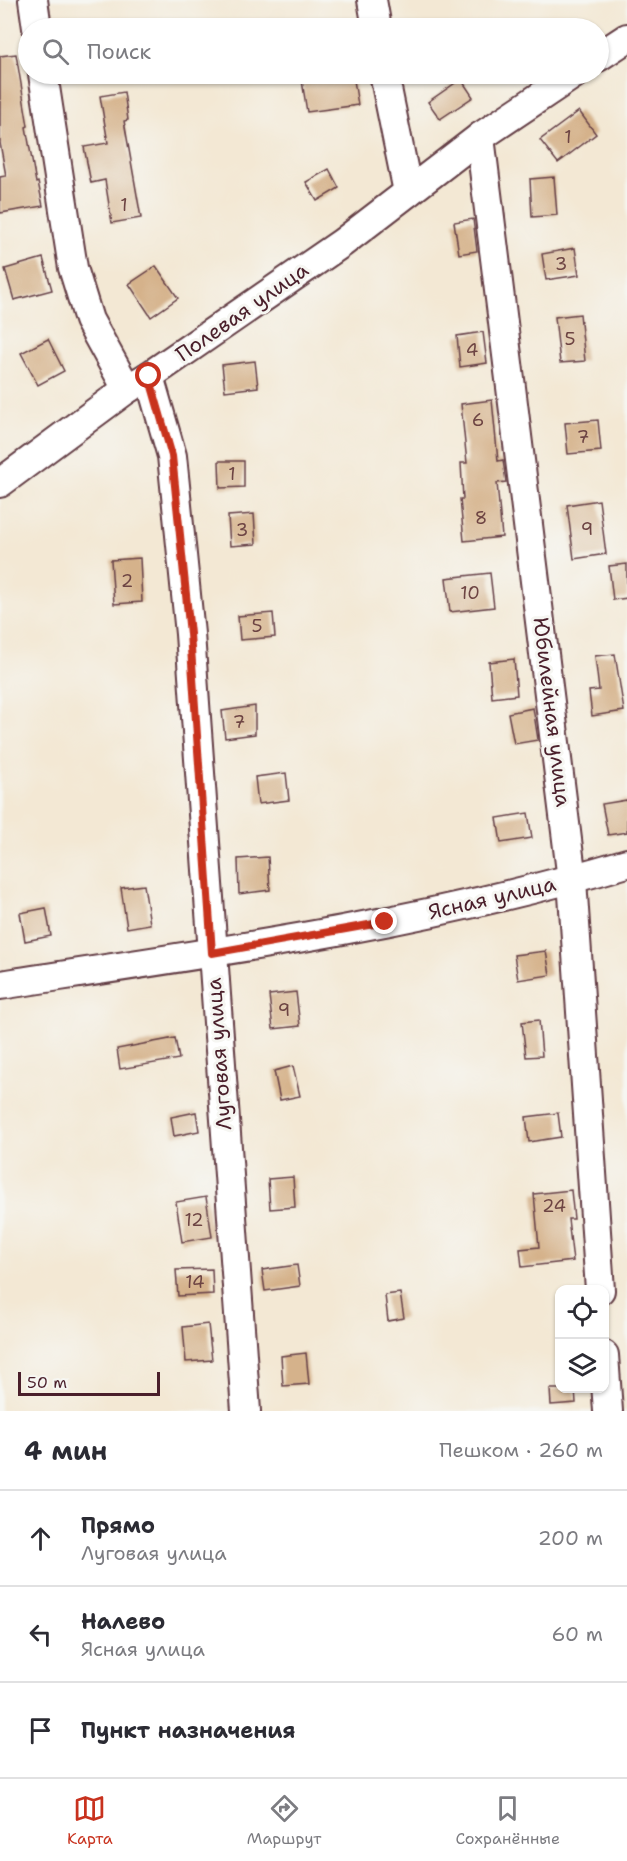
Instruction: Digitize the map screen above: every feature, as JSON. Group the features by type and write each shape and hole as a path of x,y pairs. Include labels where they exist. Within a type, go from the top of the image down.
{"street":[{"path":"33,0 36,18"},
{"path":"372,0 375,18"},
{"path":"609,50 627,38"},
{"name":"Луговая улица","path":"45,84 73,268 89,320 138,383 172,456 190,634 246,1411"},
{"path":"386,84 408,192"},
{"name":"Полевая улица","path":"0,483 138,383 342,243 480,137 559,84"},
{"name":"Юбилейная улица","path":"480,137 572,880 600,1285"},
{"name":"Ясная улица","path":"0,985 212,953 385,922 572,880 627,863"},
{"path":"607,1393 608,1411"}],"building":[{"path":"16,54 18,84 21,84 36,183 38,182 43,206 0,213 0,177 6,176 0,143 0,56"},
{"path":"303,84 355,84 358,105 307,112"},
{"path":"454,84 464,84 473,97 440,119 428,102"},
{"path":"124,92 128,120 124,121 141,218 112,223 105,180 91,183 84,147 108,143 100,96"},
{"path":"579,111 596,134 558,163 540,140"},
{"path":"329,169 339,188 317,201 306,182"},
{"path":"554,177 557,215 532,217 530,179"},
{"path":"473,219 477,251 459,254 454,222"},
{"path":"575,248 579,275 546,280 542,254"},
{"path":"43,258 52,290 14,300 5,269"},
{"path":"156,266 178,298 151,317 129,284"},
{"path":"580,314 585,361 560,363 555,317"},
{"path":"483,332 487,363 460,367 457,336"},
{"path":"48,339 64,371 38,385 21,353"},
{"path":"255,361 258,387 225,391 222,365"},
{"path":"492,400 498,461 503,460 506,482 497,483 502,537 464,541 460,499 463,499 461,463 467,463 461,404"},
{"path":"598,420 601,451 568,454 565,423"},
{"path":"219,461 244,461 244,487 220,488"},
{"path":"599,500 606,554 574,559 567,505"},
{"path":"254,514 256,544 230,546 228,516"},
{"path":"140,558 142,602 114,604 111,560"},
{"path":"627,564 627,598 613,600 609,566"},
{"path":"490,573 494,607 450,612 446,578"},
{"path":"273,613 275,637 240,640 238,616"},
{"path":"615,654 624,711 592,716 589,691 599,690 595,656"},
{"path":"514,659 517,695 492,698 489,662"},
{"path":"255,706 255,734 225,738 222,711"},
{"path":"533,708 538,740 514,744 508,713"},
{"path":"286,773 289,800 258,804 255,777"},
{"path":"627,800 627,832 608,835 602,804"},
{"path":"528,813 532,838 501,843 497,818"},
{"path":"268,857 270,890 239,894 238,859"},
{"path":"144,885 150,924 127,928 121,888"},
{"path":"46,908 51,936 25,941 20,913"},
{"path":"546,951 550,975 518,980 514,955"},
{"path":"296,992 300,1026 273,1029 269,995"},
{"path":"539,1020 542,1056 526,1057 522,1022"},
{"path":"175,1038 179,1059 120,1069 117,1049"},
{"path":"293,1066 300,1096 280,1100 274,1071"},
{"path":"196,1112 199,1131 174,1136 171,1117"},
{"path":"558,1113 561,1137 529,1142 526,1117"},
{"path":"293,1177 295,1207 270,1209 268,1179"},
{"path":"571,1190 574,1219 568,1219 573,1261 522,1267 520,1249 539,1247 534,1194"},
{"path":"206,1197 212,1237 182,1242 176,1202"},
{"path":"297,1265 300,1286 265,1291 262,1270"},
{"path":"212,1269 213,1294 178,1296 176,1270"},
{"path":"400,1293 404,1318 388,1321 385,1295"},
{"path":"208,1324 212,1360 186,1362 183,1327"},
{"path":"306,1353 309,1384 283,1386 281,1356"},
{"path":"550,1389 555,1389 555,1393 575,1393 576,1403 551,1405"}],"route":[{"path":"149,376 172,456 190,634 212,953 385,922"}]}
